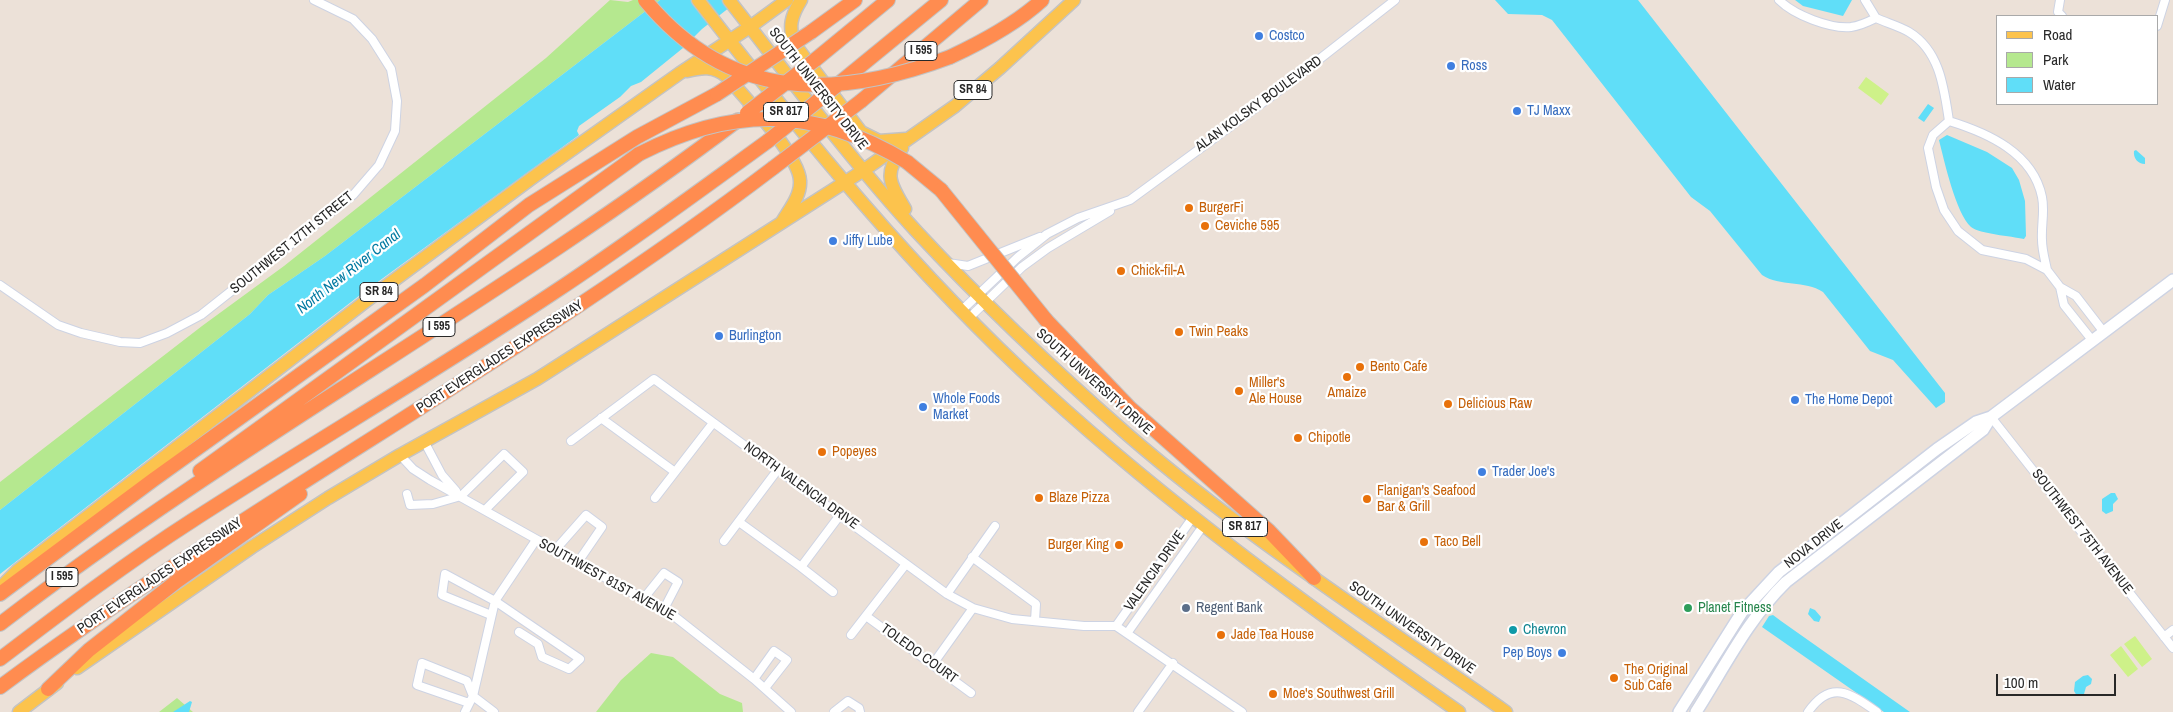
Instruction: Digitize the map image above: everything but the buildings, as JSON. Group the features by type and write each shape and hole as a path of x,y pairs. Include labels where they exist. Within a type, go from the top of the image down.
{"highway":[{"path":"645,0 664,22 695,46 750,75 811,86 842,85 885,78 950,57 974,46 1000,30 1042,0"},
{"path":"0,594 154,480 425,286 536,201 637,137 717,94 811,32 855,0"},
{"name":"I 595","path":"0,624 125,531 559,249 747,113 888,0"},
{"path":"0,659 133,561 192,521 379,406 560,288 672,212 768,141 941,0"},
{"name":"PORT EVERGLADES EXPRESSWAY","path":"0,687 134,592 602,291 715,212 861,101 981,0"},
{"path":"125,531 226,451 329,380 619,166 664,141 698,129 733,121 767,118 825,125 876,144 907,162 941,190 1046,320 1130,408 1269,531 1314,578"},
{"path":"48,690 89,650 177,581 381,434"}],"main road":[{"name":"SR 817","path":"698,0 844,183 891,237 966,314 1063,408 1203,526 1459,712"},
{"name":"SR 84","path":"0,588 18,571 366,301 532,178 680,73 750,28 787,0"},
{"path":"802,0 791,19 790,28 795,45 862,132 878,141 910,138"},
{"name":"SR 84","path":"19,712 252,547 400,454 537,379 781,225 864,170 955,106 1000,68 1074,0"},
{"name":"SOUTH UNIVERSITY DRIVE","path":"732,4 864,170 917,231 982,298 1130,436 1214,505 1314,578 1506,712"},
{"path":"680,73 700,68 720,71 738,90 795,161 801,183 797,195 781,225"},
{"path":"910,138 894,160 890,176 892,185 917,231"}],"street":[{"name":"SOUTHWEST 17TH STREET","path":"0,285 58,325 81,333 131,343 140,343 167,333 202,314 354,194 380,165 395,131 397,101 391,69 372,39 353,19 314,0"},
{"name":"ALAN KOLSKY BOULEVARD","path":"966,314 982,298 1048,248 1120,204 1280,90 1394,0"},
{"path":"1779,0 1821,23 1841,28 1854,27 1876,18"},
{"path":"1865,0 1876,18 1909,32 1931,52 1944,84 1949,121"},
{"path":"2060,0 2058,12 2061,15"},
{"path":"2158,23 2166,0"},
{"path":"1949,121 1978,131 2012,150 2029,167 2042,198 2042,240 2047,270"},
{"path":"1949,121 1933,135 1928,148 1944,210 1958,231 1982,250 2026,259 2047,270 2060,287 2076,296 2103,331"},
{"name":"ALAN KOLSKY BOULEVARD","path":"966,314 1047,234 1078,218 1120,204"},
{"path":"947,263 968,266 1047,234"},
{"name":"NOVA DRIVE","path":"1678,712 1748,605 1779,572 1937,449 1976,422 1991,417 2173,280"},
{"path":"2060,287 2064,305 2092,340"},
{"name":"NORTH VALENCIA DRIVE","path":"600,418 654,379 713,423 779,468 947,594 973,608 1012,619 1116,626 1128,632 1241,712"},
{"name":"NOVA DRIVE","path":"1696,712 1754,619 1768,600 1786,582 1983,430 1991,417"},
{"name":"SOUTHWEST 75TH AVENUE","path":"1991,417 2173,648"},
{"path":"570,441 600,418 675,472"},
{"path":"655,498 713,423"},
{"name":"SOUTHWEST 81ST AVENUE","path":"424,442 442,475 461,496"},
{"name":"SOUTHWEST 81ST AVENUE","path":"400,454 413,469 536,540 556,549 664,610 754,679 791,712"},
{"path":"407,494 410,505 433,504 461,496 504,454 522,472 485,510"},
{"path":"724,541 779,468"},
{"path":"801,567 840,514"},
{"path":"556,549 586,515 602,527 578,562"},
{"name":"VALENCIA DRIVE","path":"1116,626 1193,517"},
{"path":"1849,517 1857,526"},
{"path":"739,522 832,592"},
{"path":"947,594 995,526"},
{"name":"VALENCIA DRIVE","path":"1128,632 1203,526"},
{"path":"468,707 495,601 536,540"},
{"path":"1786,582 1806,560 1813,544"},
{"path":"972,557 1036,604 1035,621"},
{"name":"TOLEDO COURT","path":"851,635 906,564"},
{"path":"644,598 664,573 678,582 664,610"},
{"path":"491,615 442,595 445,574 495,601 580,659 569,669 542,657 538,644 519,632"},
{"path":"933,664 973,608"},
{"name":"TOLEDO COURT","path":"866,616 971,693"},
{"path":"2164,637 2173,630"},
{"path":"754,679 774,651 786,660 765,688"},
{"path":"468,707 467,681 422,663 417,685 468,707 494,712"},
{"path":"1138,712 1173,663"},
{"path":"1808,712 1818,698 1834,692 1853,695 1877,712"},
{"path":"834,712 848,701 859,708 860,712"}],"green space":[{"path":"610,0 628,2 633,0 660,0 325,256 268,295 250,314 0,510 0,482 202,326 284,266 546,58"},
{"path":"1866,77 1889,94 1881,105 1858,88"},
{"path":"2135,636 2152,659 2142,667 2124,644"},
{"path":"2121,646 2138,669 2128,677 2110,655"},
{"path":"651,653 673,657 720,694 742,703 743,712 596,712 621,680"},
{"path":"177,698 193,712 159,712"}],"water":[{"name":"North New River Canal","path":"660,0 739,0 702,29 683,48 641,82 631,86 620,97 579,126 577,131 579,135 364,292 0,574 0,510 250,314 268,295 325,256"},
{"path":"1495,0 1638,0 1945,393 1945,402 1936,408 1893,360 1870,351 1823,292 1808,286 1769,279 1762,275 1710,211 1691,197 1552,20 1542,15 1508,14"},
{"path":"1795,0 1852,0 1843,16 1803,6"},
{"path":"1928,104 1934,108 1924,122 1918,118"},
{"path":"1947,135 1987,152 2012,168 2019,180 2025,201 2026,236 2024,239 1981,231 1971,227 1960,211 1951,186 1939,140"},
{"path":"2136,150 2145,158 2145,164 2138,162 2135,158 2134,151"},
{"path":"2111,493 2115,493 2118,499 2113,504 2113,511 2106,514 2102,511 2102,499"},
{"path":"1810,608 1815,610 1821,617 1819,622 1814,621 1808,614"},
{"path":"1773,615 1910,712 1884,712 1762,627 1769,616"},
{"path":"2088,675 2092,679 2091,684 2086,687 2084,694 2077,696 2074,691 2075,682"},
{"path":"190,701 192,702 189,712 173,712"}],"place":[{"name":"Costco","path":"1259,36"},
{"name":"Ross","path":"1451,66"},
{"name":"TJ Maxx","path":"1517,111"},
{"name":"BurgerFi","path":"1189,208"},
{"name":"Ceviche 595","path":"1205,226"},
{"name":"Jiffy Lube","path":"833,241"},
{"name":"Chick-fil-A","path":"1121,271"},
{"name":"Twin Peaks","path":"1179,332"},
{"name":"Burlington","path":"719,336"},
{"name":"Bento Cafe","path":"1360,367"},
{"name":"Amaize","path":"1347,377"},
{"name":"Miller's Ale House","path":"1239,391"},
{"name":"The Home Depot","path":"1795,400"},
{"name":"Delicious Raw","path":"1448,404"},
{"name":"Whole Foods Market","path":"923,407"},
{"name":"Chipotle","path":"1298,438"},
{"name":"Popeyes","path":"822,452"},
{"name":"Trader Joe's","path":"1482,472"},
{"name":"Blaze Pizza","path":"1039,498"},
{"name":"Flanigan's Seafood Bar & Grill","path":"1367,499"},
{"name":"Taco Bell","path":"1424,542"},
{"name":"Burger King","path":"1119,545"},
{"name":"Regent Bank","path":"1186,608"},
{"name":"Planet Fitness","path":"1688,608"},
{"name":"Chevron","path":"1513,630"},
{"name":"Jade Tea House","path":"1221,635"},
{"name":"Pep Boys","path":"1562,653"},
{"name":"The Original Sub Cafe","path":"1614,678"},
{"name":"Moe's Southwest Grill","path":"1273,694"}]}
